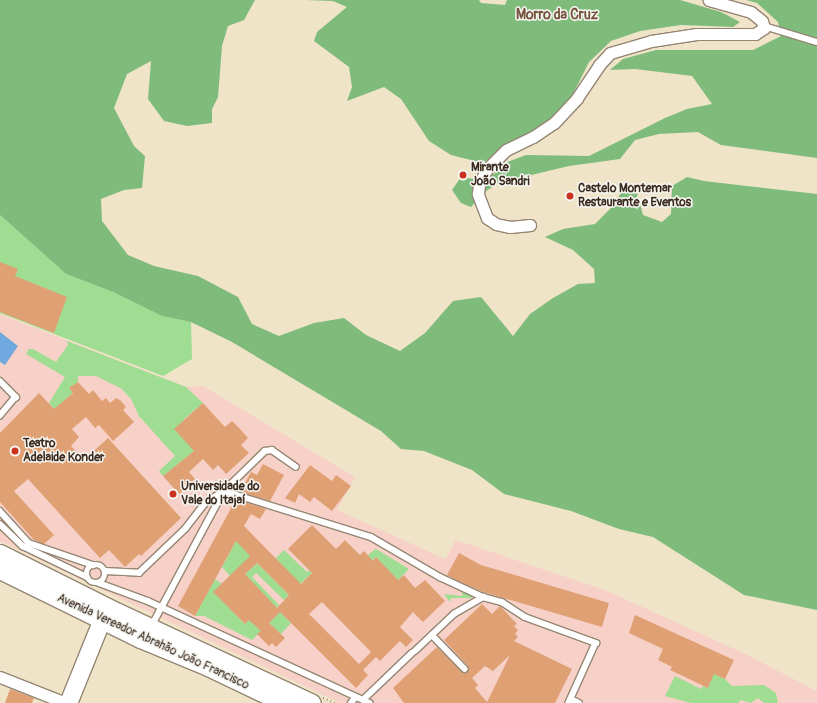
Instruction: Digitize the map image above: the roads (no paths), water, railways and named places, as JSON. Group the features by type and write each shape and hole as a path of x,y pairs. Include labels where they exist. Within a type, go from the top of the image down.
{"main road":[{"name":"Avenida Vereador Abrahão João Francisco","path":"0,553 108,612 283,703"},
{"name":"Avenida Vereador Abrahão João Francisco","path":"0,570 24,581 108,612 152,626 312,703"},
{"path":"0,580 24,581"},
{"path":"67,703 108,612"}],"street":[{"path":"530,225 510,227 496,224 487,218 478,194 479,184 486,170 500,155 534,137 568,110 599,65 610,53 633,44 696,34 755,34 764,26 757,15 751,12 709,0"},
{"path":"0,677 67,703"}],"lane":[{"path":"764,26 817,42"},
{"path":"0,382 16,396 0,416"},
{"path":"0,511 30,543 93,565 100,566 105,571 139,573 185,529 206,502 224,491 265,451 272,450 296,467"},
{"path":"224,491 371,537 440,577 483,597 502,602 526,617 596,643 570,701 579,703"},
{"path":"152,626 163,608 224,491"},
{"path":"0,524 23,546 87,576 92,582 163,608 353,700 363,700 370,703"},
{"path":"87,576 88,569 93,565"},
{"path":"98,583 104,578 105,571"},
{"path":"363,700 454,614 483,597"},
{"path":"432,635 465,669"}],"water":[{"path":"0,332 18,346 5,365 0,362"}],"place":[{"name":"Mirante João Sandri","path":"463,175"},
{"name":"Castelo Montemar Restaurante e Eventos","path":"570,196"},
{"name":"Teatro Adelaide Konder","path":"15,451"},
{"name":"Universidade do Vale do Itajaí","path":"173,494"}],"district":[{"name":"Morro da Cruz","path":"557,15"}]}
